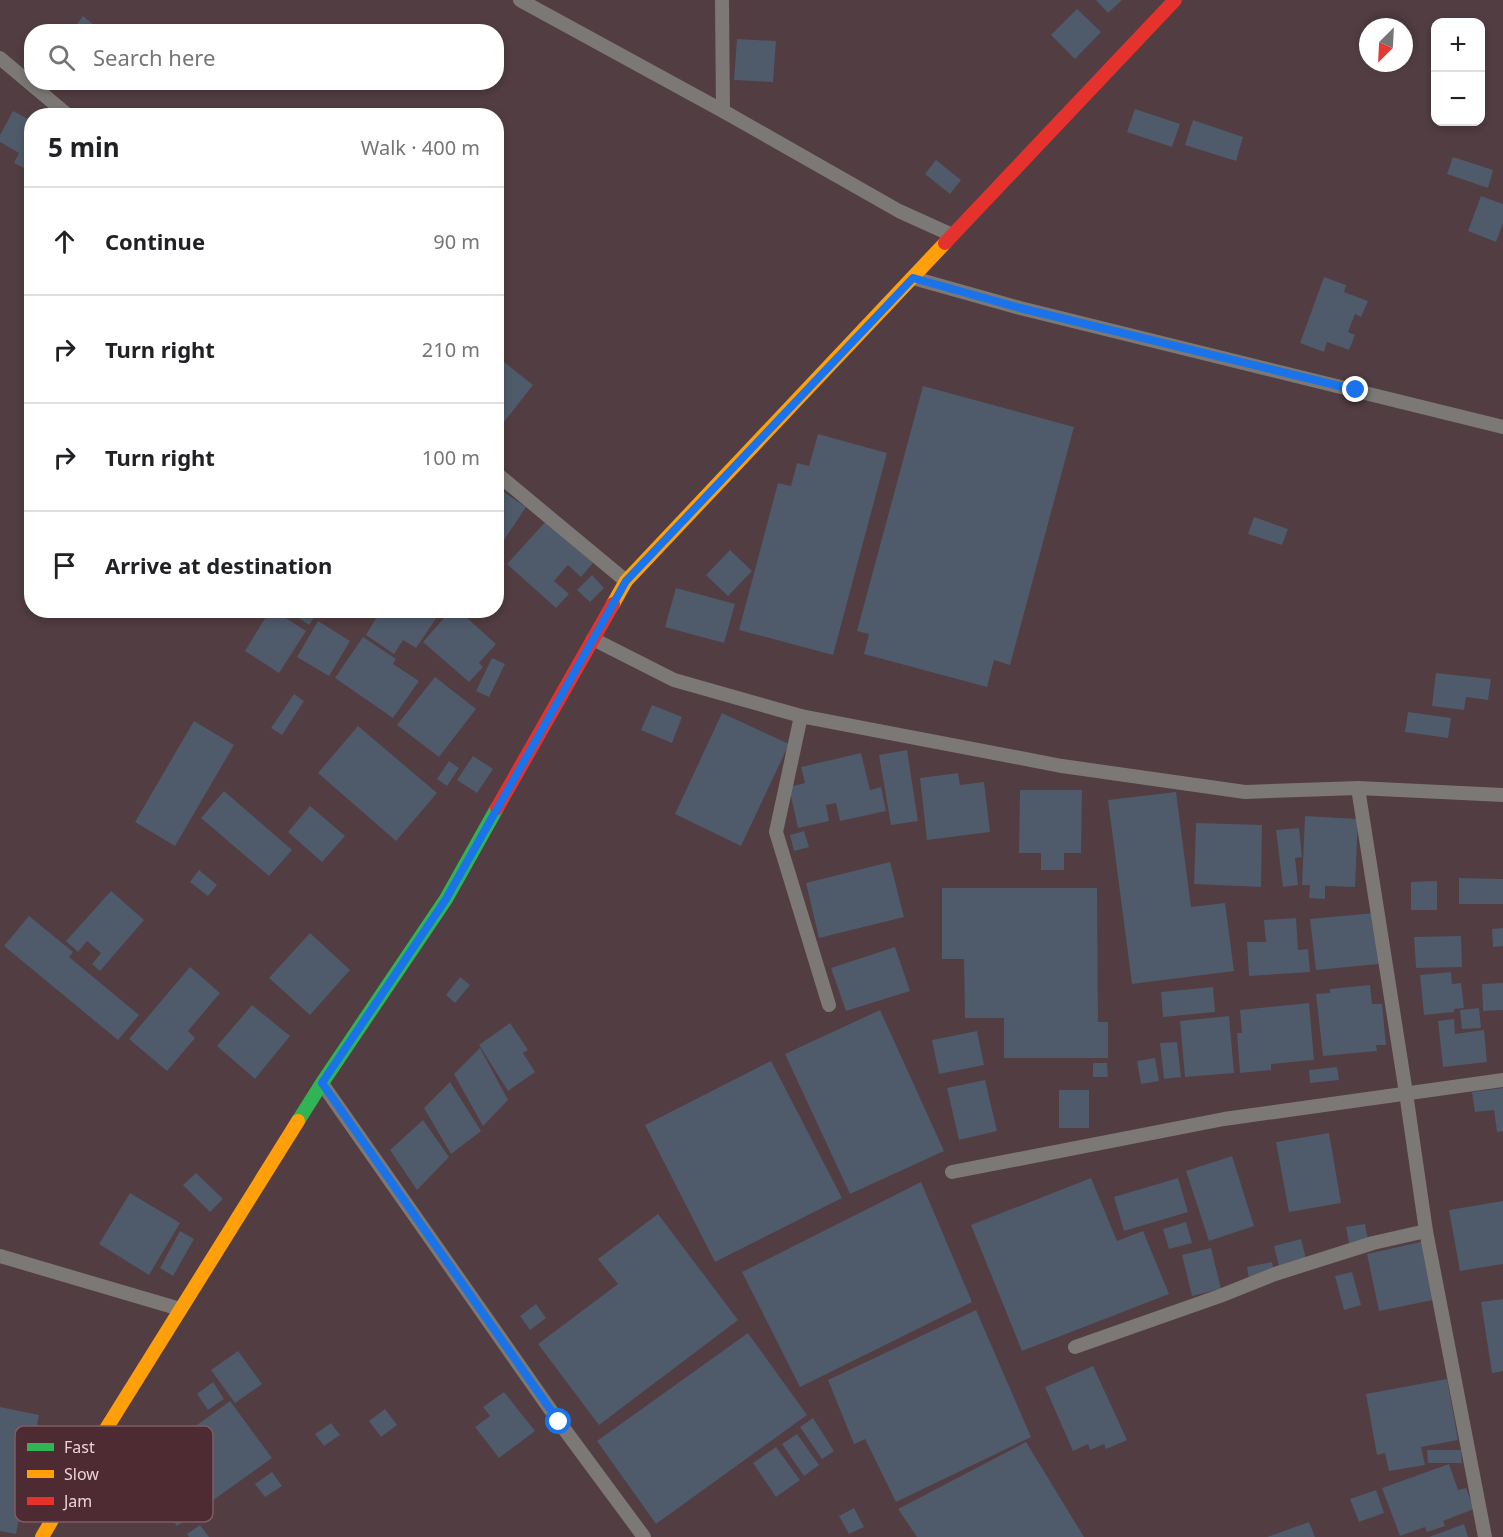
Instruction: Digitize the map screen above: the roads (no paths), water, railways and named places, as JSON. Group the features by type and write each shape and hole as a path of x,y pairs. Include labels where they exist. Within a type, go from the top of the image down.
{"street":[{"path":"108,1426 322,1083 446,899 626,581 1175,0"},
{"path":"42,1537 51,1522"}],"lane":[{"path":"520,0 899,211 954,235"},
{"path":"722,0 723,111"},
{"path":"0,58 24,78"},
{"path":"38,90 59,108"},
{"path":"913,278 1020,308 1503,427"},
{"path":"504,480 626,581"},
{"path":"593,639 674,680 801,716 1062,766 1245,792 1359,788 1503,795"},
{"path":"801,716 776,832 829,1005"},
{"path":"1359,788 1426,1231 1485,1537"},
{"path":"952,1172 1224,1119 1503,1080"},
{"path":"322,1083 559,1422 644,1537"},
{"path":"1075,1347 1220,1296 1275,1274 1373,1243 1426,1231"},
{"path":"0,1256 180,1309"}]}
